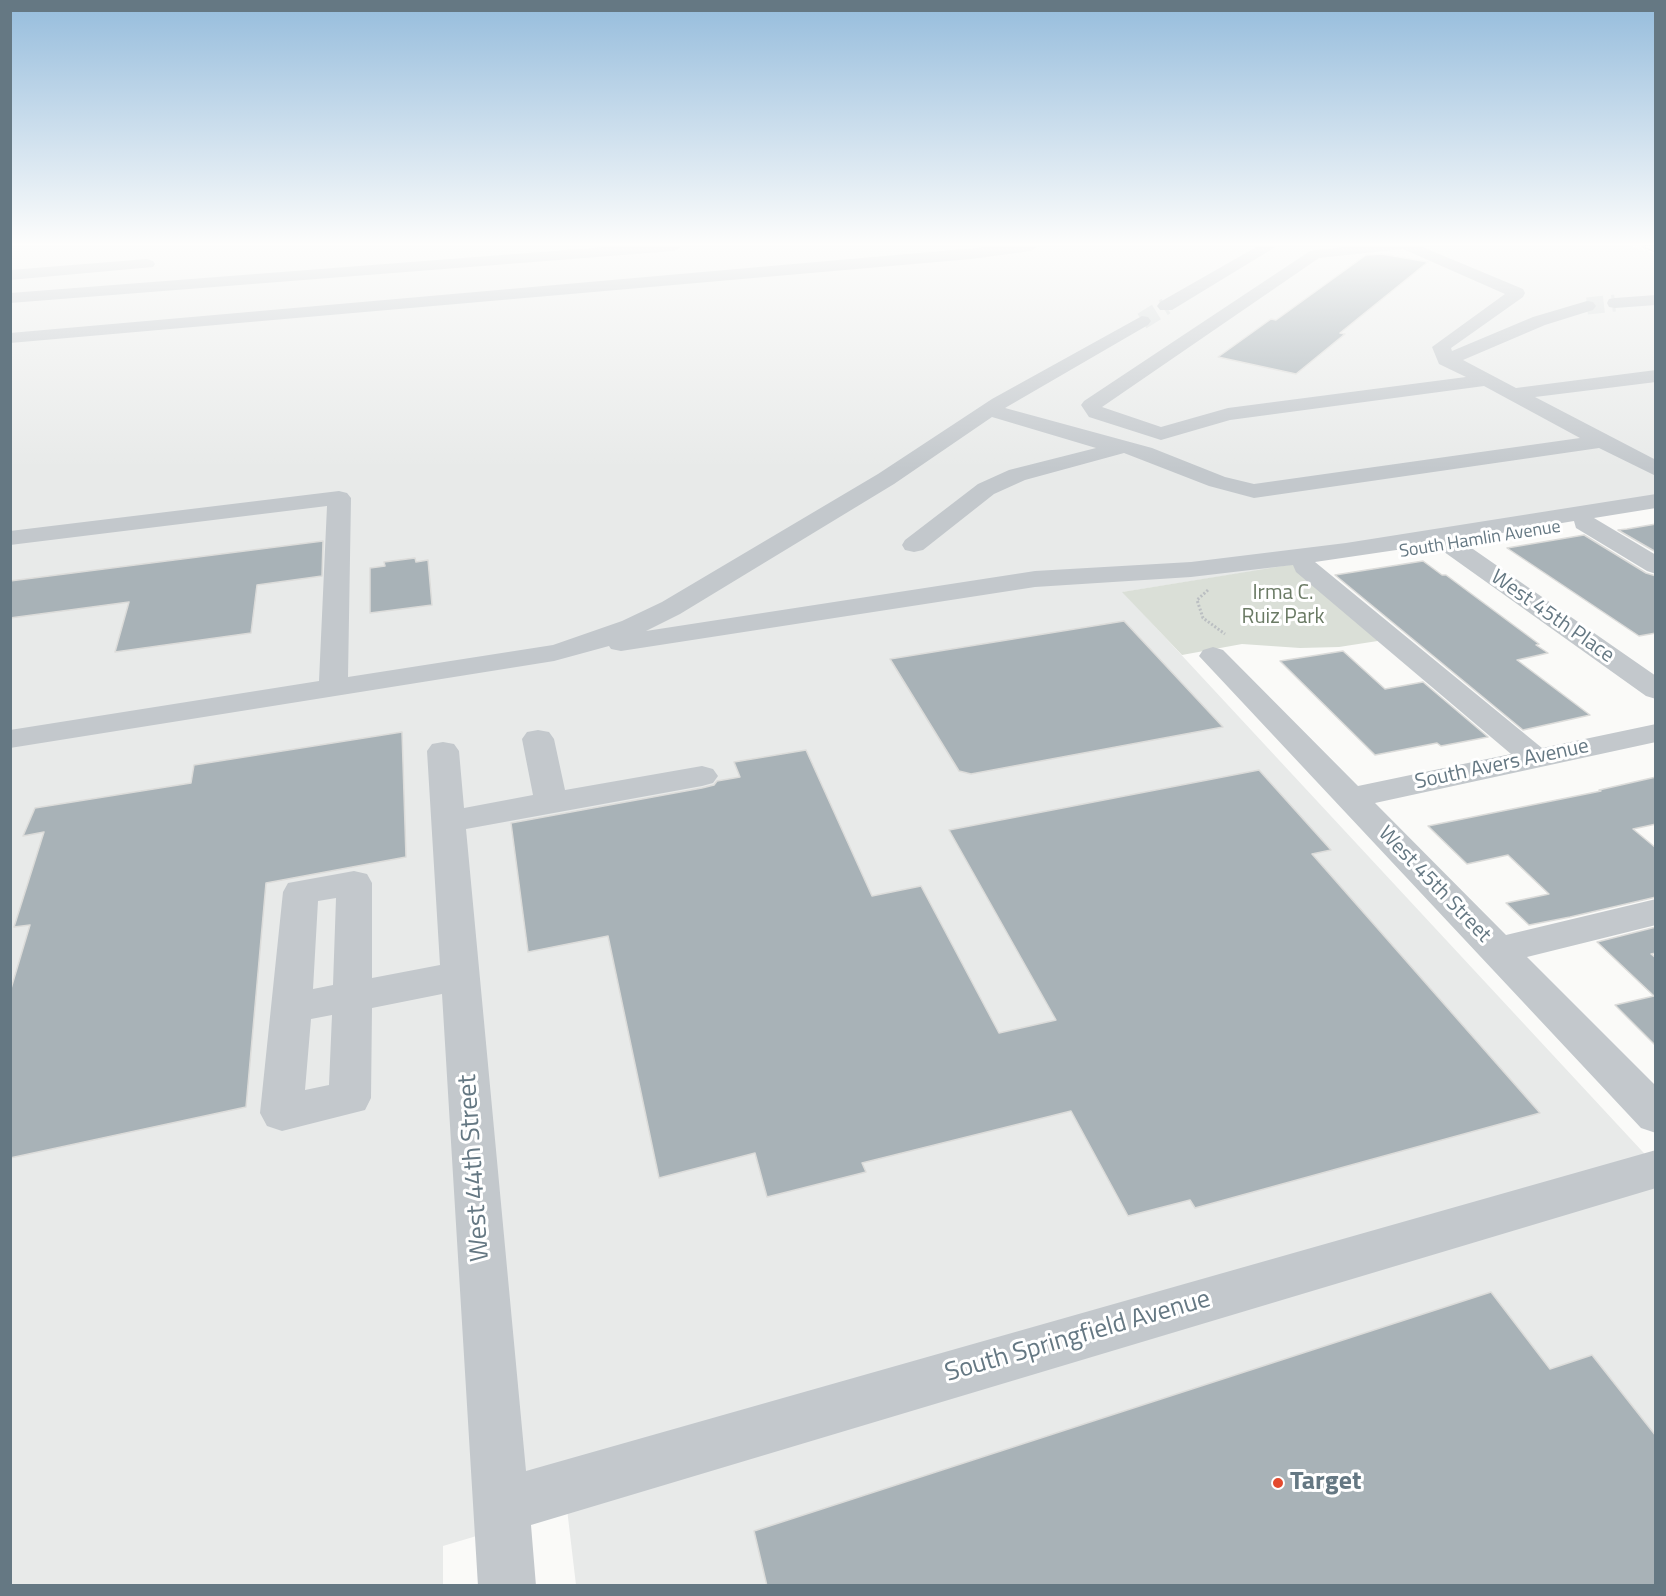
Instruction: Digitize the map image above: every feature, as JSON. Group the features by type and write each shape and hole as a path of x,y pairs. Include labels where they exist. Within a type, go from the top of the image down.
{"street":[{"path":"10,338 211,320"},
{"path":"1161,434 1096,413 1091,405 1216,320"},
{"path":"1478,320 1441,347 1447,359 1656,469"},
{"path":"1354,397 1541,320"},
{"path":"555,653 585,645 632,627 671,608 886,479 994,406 1142,321"},
{"path":"1513,394 1656,375"},
{"path":"914,545 986,489 1017,475 1127,446 1228,414 1487,380"},
{"path":"994,406 1096,441 1127,446 1231,488 1254,491 1602,441"},
{"path":"10,538 339,498 333,689"},
{"path":"10,739 1035,579 1092,578 1184,571 1273,560 1656,501"},
{"name":"South Hamlin Avenue","path":"1536,759 1305,567 1656,512"},
{"path":"1585,523 1656,566"},
{"name":"West 45th Place","path":"1449,544 1656,690"},
{"name":"West 45th Street","path":"1220,646 1349,798 1656,1114"},
{"name":"South Avers Avenue","path":"1349,798 1656,733"},
{"path":"538,739 551,802"},
{"name":"West 44th Street","path":"443,751 507,1586"},
{"path":"448,822 702,776"},
{"path":"354,883 350,1098 282,1113 292,1008 301,892 354,883"},
{"path":"1497,951 1656,912"},
{"path":"292,1008 460,976"},
{"name":"South Springfield Avenue","path":"501,1506 1656,1169"}],"path":[{"path":"1211,587 1197,600 1203,618 1220,646"}],"shaded area":[{"path":"11,320 1655,320 1655,507 1123,592 1655,1165 1655,1585 576,1585 567,1509 443,1546 443,1585 11,1586"}],"green space":[{"name":"Irma C. Ruiz Park","path":"1295,564 1384,640 1339,647 1300,648 1242,644 1182,655 1122,592"}],"building":[{"path":"1269,320 1356,320 1340,333 1345,334 1296,374 1218,357"},
{"path":"1656,524 1656,552 1618,530 1627,529"},
{"path":"1584,535 1646,573 1656,576 1656,633 1639,636 1507,548"},
{"path":"323,541 322,576 257,585 251,633 115,652 129,602 10,618 10,581"},
{"path":"415,558 416,562 428,560 432,605 370,613 370,568 385,566 384,562"},
{"path":"1423,561 1442,575 1446,575 1539,644 1536,645 1548,653 1517,660 1590,715 1523,730 1335,575"},
{"path":"1124,621 1223,727 971,774 959,771 890,659"},
{"path":"1343,651 1385,689 1423,682 1488,737 1441,746 1437,743 1375,755 1280,661"},
{"path":"402,732 406,857 266,883 246,1107 10,1158 10,992 30,925 14,927 44,832 23,836 35,808 191,783 194,765"},
{"path":"806,750 872,896 921,886 999,1033 1056,1020 949,830 1259,770 1331,850 1312,854 1540,1113 1195,1208 1190,1200 1128,1216 1071,1111 862,1163 866,1172 767,1197 755,1153 659,1178 608,936 528,952 511,823 702,788 714,785 717,781 740,777 734,762"},
{"path":"1656,777 1656,824 1633,829 1656,848 1656,897 1570,917 1529,925 1506,903 1549,894 1508,855 1467,864 1428,826 1601,791 1599,790"},
{"path":"1656,927 1656,953 1651,954 1656,958 1656,1046 1615,1005 1654,996 1597,942"},
{"name":"Target","path":"1491,1292 1550,1369 1592,1355 1656,1436 1656,1586 767,1586 754,1531"}],"place":[{"name":"Target","path":"1278,1483"}]}
